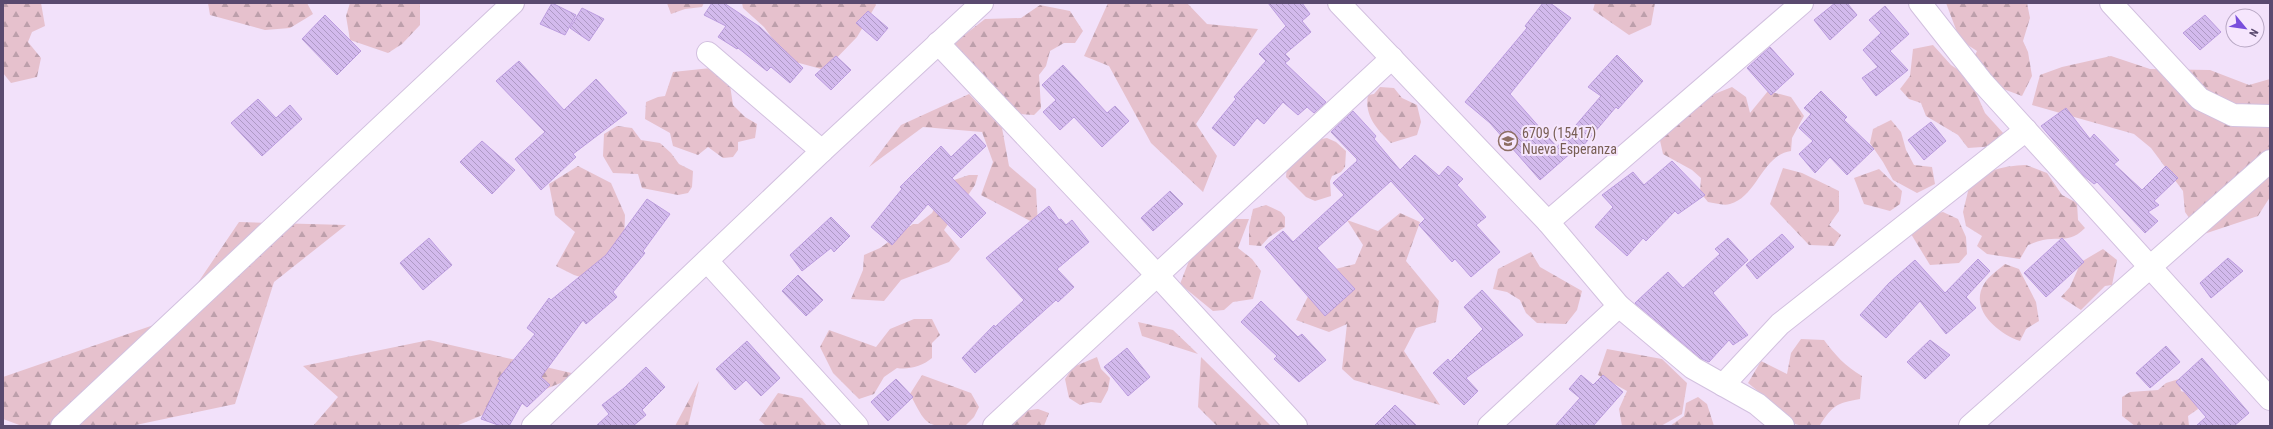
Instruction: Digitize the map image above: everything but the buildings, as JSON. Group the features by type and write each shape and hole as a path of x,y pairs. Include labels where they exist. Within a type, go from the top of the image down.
{"street":[{"path":"62,426 513,3"},
{"path":"533,426 822,151 982,3"},
{"path":"1339,3 1548,222 1619,306 1693,368 1757,404 1783,426"},
{"path":"1548,222 1802,3"},
{"path":"1920,3 1983,83 2150,265 2270,399"},
{"path":"2111,3 2200,99 2233,115 2270,116"},
{"path":"938,43 1157,275 1296,426"},
{"path":"708,54 822,151"},
{"path":"994,426 1392,58"},
{"path":"1723,385 1780,324 2026,130"},
{"path":"1970,426 2150,265 2270,161"},
{"path":"707,261 857,426"},
{"path":"1489,426 1619,306"}],"green space":[{"path":"3,3 41,3 45,26 32,32 28,42 41,58 37,77 11,83 3,73"},
{"path":"208,3 307,3 313,14 290,28 265,30 210,15"},
{"path":"350,3 420,3 420,25 402,44 388,53 350,40 346,16"},
{"path":"667,3 704,3 702,7 685,9 671,14"},
{"path":"742,3 875,3 876,5 857,37 825,70 788,60 764,27 743,8"},
{"path":"1108,3 1187,3 1207,24 1258,29 1196,124 1217,156 1203,192 1151,143 1109,66 1084,56"},
{"path":"1595,3 1655,3 1651,25 1629,35 1593,10"},
{"path":"1946,3 2027,3 2030,18 2023,41 2028,52 2032,76 2022,96 1998,87 1974,57 1977,51 1960,40"},
{"path":"1040,5 1070,11 1083,31 1075,43 1064,43 1050,51 1046,66 1039,75 1041,108 1034,115 1019,114 948,57 954,43 985,19 1021,18"},
{"path":"1933,45 1951,65 1969,77 1985,113 2004,134 1996,146 1968,148 1958,135 1926,116 1921,103 1909,99 1900,89 1910,76 1913,49"},
{"path":"2111,56 2150,69 2210,70 2249,85 2270,79 2270,197 2258,216 2201,235 2185,212 2183,191 2151,148 2134,134 2032,105 2040,75 2062,67"},
{"path":"711,68 730,85 733,105 745,117 757,124 755,138 738,142 738,150 733,157 723,158 708,147 698,155 673,146 670,133 645,119 646,102 665,96 673,72"},
{"path":"1380,87 1394,88 1402,98 1417,105 1421,122 1417,135 1391,143 1381,133 1370,116 1367,103 1368,95 1374,94"},
{"path":"1732,87 1746,97 1750,113 1768,91 1791,97 1804,116 1792,138 1791,151 1781,154 1773,160 1754,185 1739,200 1728,205 1722,205 1708,202 1700,192 1701,178 1692,170 1663,154 1659,136 1702,99"},
{"path":"969,94 1002,128 1009,166 1036,189 1038,225 981,195 993,162 982,132 923,127 869,167 901,125"},
{"path":"1891,120 1901,132 1906,150 1914,165 1932,167 1935,184 1917,193 1893,180 1870,143 1873,129"},
{"path":"617,126 632,128 641,140 660,143 671,153 679,164 693,171 692,187 688,193 678,195 642,188 638,174 613,173 603,156 604,134"},
{"path":"1327,138 1336,142 1346,151 1345,167 1341,172 1332,176 1330,181 1331,196 1315,201 1306,197 1286,177 1287,165 1315,140"},
{"path":"2026,165 2047,173 2062,195 2077,203 2078,220 2085,228 2069,238 2037,241 2028,245 2020,259 1987,254 1977,246 1982,236 1966,226 1963,212 1970,183 1996,170 2010,166"},
{"path":"578,166 611,183 625,215 624,243 608,251 616,264 590,280 574,275 556,266 575,232 555,215 549,184"},
{"path":"1783,168 1802,173 1839,191 1839,211 1829,225 1841,235 1834,246 1809,245 1770,204"},
{"path":"1879,169 1902,191 1900,204 1890,211 1864,204 1854,178"},
{"path":"969,175 978,175 975,185 944,230 960,249 949,262 901,280 884,301 851,299 863,270 864,255 880,248 913,224 918,224 932,213 941,196 954,180"},
{"path":"1266,205 1281,212 1285,217 1285,227 1269,237 1261,246 1249,245 1249,227 1253,209"},
{"path":"1943,212 1958,219 1966,237 1967,254 1959,263 1930,265 1911,234 1929,215"},
{"path":"1400,213 1420,222 1406,261 1439,301 1436,322 1416,328 1404,351 1440,405 1354,380 1342,369 1347,324 1329,332 1296,320 1320,273 1355,264 1363,245 1347,220 1378,231"},
{"path":"1226,219 1249,219 1238,248 1252,259 1261,271 1253,299 1233,302 1224,310 1213,311 1180,284 1192,253"},
{"path":"239,222 346,225 274,282 235,404 131,426 22,426 3,419 3,377 174,318"},
{"path":"2103,249 2117,260 2112,285 2105,286 2081,310 2061,297 2070,287 2081,262"},
{"path":"1531,252 1540,267 1582,291 1577,310 1566,324 1537,323 1526,313 1520,300 1507,292 1493,289 1498,269"},
{"path":"2005,264 2019,269 2036,302 2039,321 2026,329 2020,341 2011,337 1995,326 1983,311 1980,302 1980,293 1984,284"},
{"path":"914,319 932,319 940,335 932,343 932,358 915,367 897,368 884,377 874,394 859,399 833,373 820,347 829,330 876,347 890,329"},
{"path":"1138,322 1173,330 1198,354 1142,336"},
{"path":"1801,339 1824,340 1841,360 1862,376 1860,399 1836,406 1828,413 1820,425 1803,426 1791,423 1782,411 1748,383 1761,361 1787,374 1791,353"},
{"path":"429,340 580,375 456,426 313,426 338,397 303,366"},
{"path":"1607,349 1662,359 1687,383 1682,414 1661,426 1622,426 1619,409 1627,391 1598,375"},
{"path":"1097,357 1101,369 1110,378 1108,390 1101,403 1091,402 1080,405 1069,398 1065,379 1073,367"},
{"path":"1201,357 1270,425 1269,426 1217,426 1198,407"},
{"path":"922,375 971,393 979,407 974,417 965,426 935,425 925,420 910,394"},
{"path":"2179,379 2181,391 2192,395 2198,409 2188,416 2189,426 2135,426 2122,416 2122,397 2130,392 2158,390 2166,383"},
{"path":"699,381 688,426 675,426"},
{"path":"778,393 802,398 827,426 766,426 759,420"},
{"path":"1698,397 1707,404 1714,426 1670,426 1684,416 1686,403"},
{"path":"1038,409 1049,413 1044,426 1006,426 1022,411"}],"place":[{"name":"6709 (15417) Nueva Esperanza","path":"1508,141"}]}
